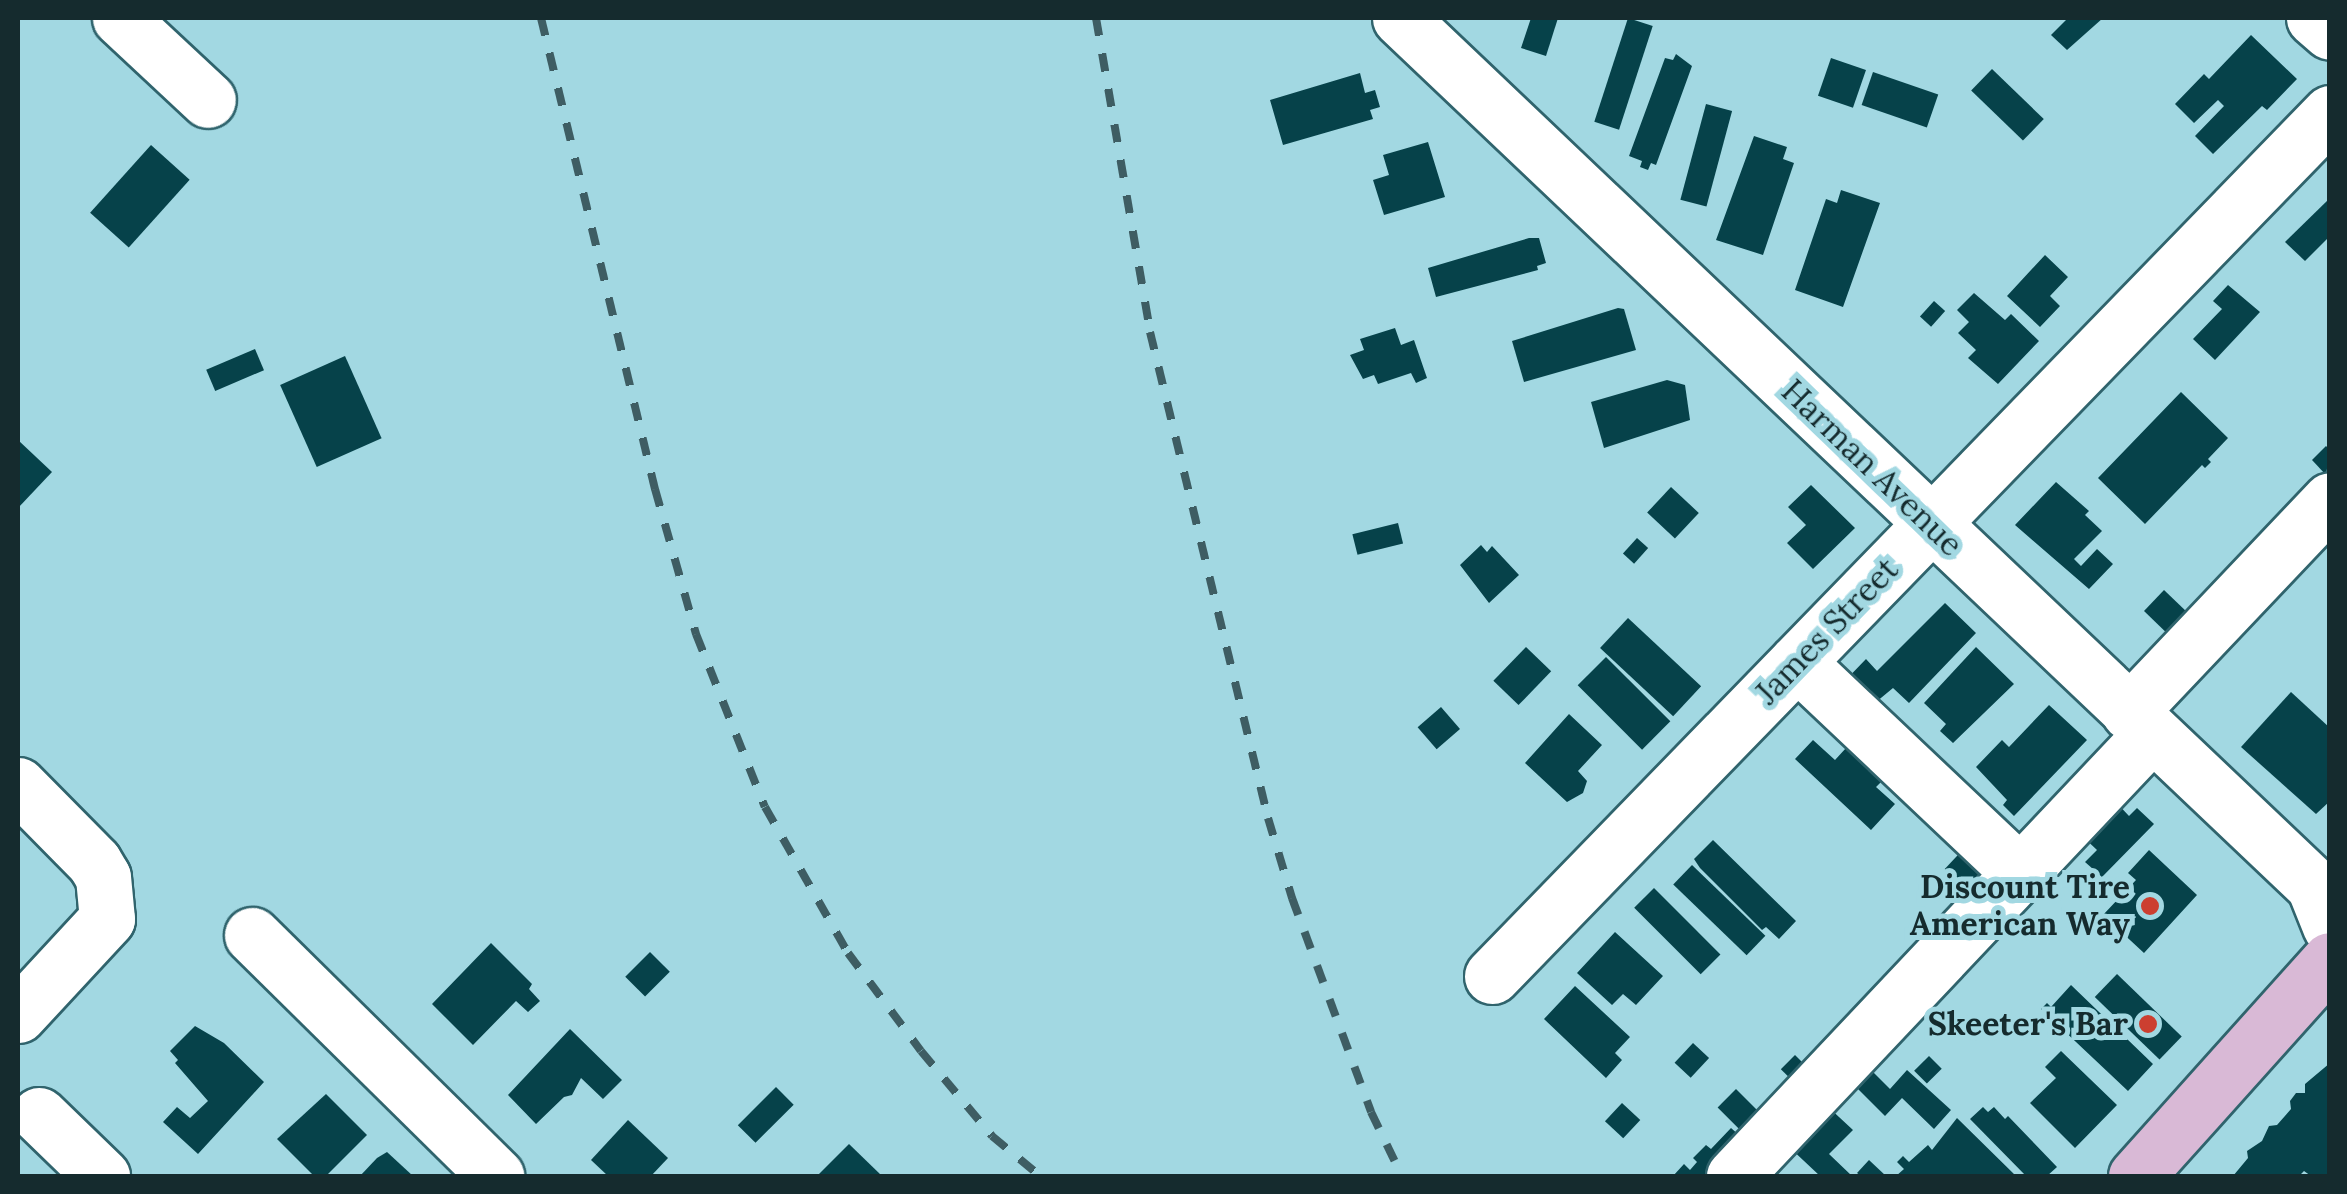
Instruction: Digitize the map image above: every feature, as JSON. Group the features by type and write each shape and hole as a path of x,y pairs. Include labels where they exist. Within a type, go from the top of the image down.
{"main road":[{"path":"2136,1176 2330,960"}],"street":[{"path":"120,18 208,100"},
{"name":"Harman Avenue","path":"1400,18 2314,886 2330,926"},
{"path":"2314,18 2330,32"},
{"name":"James Street","path":"1492,976 2330,113"},
{"path":"1734,1176 2020,873 2330,500"},
{"path":"1796,662 2020,873"},
{"path":"18,786 94,862 102,877 107,919 18,1015"},
{"path":"252,935 496,1176"},
{"path":"39,1115 102,1176"}],"building":[{"path":"1531,18 1558,18 1546,56 1521,48"},
{"path":"1628,18 1653,26 1619,130 1594,122"},
{"path":"2068,18 2103,18 2067,50 2051,35"},
{"path":"2251,35 2297,79 2267,110 2262,106 2213,154 2195,136 2224,106 2218,100 2194,123 2175,104 2204,74 2209,79"},
{"path":"1676,54 1692,66 1656,165 1651,163 1648,170 1640,167 1642,161 1629,156 1665,58 1673,60"},
{"path":"1831,58 1866,70 1853,108 1818,96"},
{"path":"1992,69 2044,119 2023,141 1971,91"},
{"path":"1873,72 1938,94 1927,128 1862,105"},
{"path":"1360,73 1365,93 1375,90 1380,107 1370,110 1373,119 1283,145 1270,100"},
{"path":"1706,104 1732,111 1706,207 1680,200"},
{"path":"1754,136 1787,147 1783,159 1794,163 1763,255 1716,240"},
{"path":"1428,142 1445,197 1384,215 1373,180 1389,175 1383,155"},
{"path":"151,145 190,180 129,247 90,213"},
{"path":"1841,190 1880,203 1843,307 1795,290 1826,199 1837,203"},
{"path":"2330,198 2330,236 2305,261 2285,242"},
{"path":"1539,238 1546,263 1537,266 1538,270 1436,297 1428,268"},
{"path":"2045,255 2068,277 2050,296 2060,306 2040,327 2007,296"},
{"path":"2228,285 2260,312 2215,360 2193,339 2222,309 2213,301"},
{"path":"1974,293 2005,320 2011,314 2039,341 1998,384 1968,358 1976,350 1958,333 1969,322 1957,310"},
{"path":"1934,301 1945,311 1931,327 1920,317"},
{"path":"1624,309 1636,350 1524,382 1512,341"},
{"path":"1395,328 1401,345 1414,340 1427,378 1416,383 1411,373 1378,384 1374,375 1363,379 1350,355 1364,350 1360,339"},
{"path":"255,349 264,370 215,391 206,370"},
{"path":"345,356 382,438 317,467 280,385"},
{"path":"1667,380 1685,385 1690,420 1604,448 1591,402"},
{"path":"2181,392 2228,438 2208,459 2211,462 2205,468 2202,465 2145,524 2098,478"},
{"path":"18,440 52,472 18,508"},
{"path":"2326,446 2330,450 2326,475 2312,460"},
{"path":"2056,482 2089,511 2085,515 2102,531 2074,559 2081,566 2097,549 2113,564 2089,589 2015,525"},
{"path":"1811,485 1855,528 1813,569 1787,543 1806,525 1788,507"},
{"path":"1671,487 1699,513 1675,539 1647,513"},
{"path":"1398,523 1403,543 1357,555 1352,534"},
{"path":"1637,538 1648,548 1634,564 1623,554"},
{"path":"1481,545 1487,552 1492,546 1519,575 1489,603 1460,565"},
{"path":"2164,590 2189,614 2175,641 2144,611"},
{"path":"1945,603 1976,633 1909,703 1893,688 1864,712 1839,687 1866,659 1877,671"},
{"path":"1628,618 1701,686 1673,716 1600,648"},
{"path":"1526,647 1551,671 1519,705 1493,681"},
{"path":"1976,647 2014,684 1953,743 1940,731 1946,724 1924,703"},
{"path":"1606,657 1670,721 1642,750 1578,685"},
{"path":"2291,692 2330,728 2330,801 2316,814 2241,747"},
{"path":"2049,705 2087,740 2014,816 2003,805 2007,800 1976,767 2002,740 2009,747"},
{"path":"1441,707 1460,729 1437,749 1418,727"},
{"path":"1569,714 1602,745 1578,771 1587,781 1583,793 1567,802 1525,763"},
{"path":"1813,740 1835,760 1846,748 1882,781 1876,787 1895,804 1871,830 1795,759"},
{"path":"2113,799 2129,816 2137,808 2154,824 2102,877 2085,862 2097,850 2080,834"},
{"path":"1713,840 1796,921 1779,939 1766,927 1762,930 1694,859"},
{"path":"1970,842 1996,866 1970,893 1945,869"},
{"path":"2149,850 2197,895 2144,953 2103,915 2136,880 2128,873"},
{"path":"1692,865 1765,936 1747,955 1673,884"},
{"path":"1654,888 1720,954 1701,974 1634,908"},
{"path":"1615,932 1663,976 1636,1005 1623,994 1612,1005 1577,973"},
{"path":"491,943 532,984 529,989 540,1001 528,1012 516,1001 473,1045 432,1004"},
{"path":"650,952 670,972 645,997 625,977"},
{"path":"2117,974 2182,1037 2160,1060 2095,997"},
{"path":"2071,985 2153,1064 2128,1091 2041,1009 2047,1003 2051,1007"},
{"path":"1575,986 1630,1037 1615,1053 1622,1060 1606,1078 1544,1019"},
{"path":"195,1026 224,1043 264,1082 198,1154 163,1122 177,1107 190,1118 208,1101 175,1063 178,1060 170,1051"},
{"path":"570,1029 622,1080 603,1099 581,1078 572,1095 564,1097 536,1124 508,1095"},
{"path":"1693,1043 1709,1058 1691,1078 1675,1063"},
{"path":"2061,1051 2117,1105 2075,1148 2030,1103 2056,1078 2045,1067"},
{"path":"1795,1055 1808,1068 1794,1082 1781,1069"},
{"path":"1929,1056 1942,1069 1927,1084 1914,1071"},
{"path":"2330,1063 2330,1176 2311,1176 2304,1171 2299,1176 2233,1176 2248,1158 2247,1151 2262,1141 2269,1126 2277,1125 2291,1109 2290,1101 2296,1093 2305,1093 2305,1084"},
{"path":"1907,1070 1951,1110 1934,1129 1902,1098 1885,1116 1858,1089 1873,1072 1890,1089"},
{"path":"776,1087 794,1105 755,1143 738,1125"},
{"path":"1736,1089 1761,1114 1742,1132 1718,1107"},
{"path":"326,1094 367,1135 326,1176 314,1176 277,1139"},
{"path":"1622,1103 1640,1120 1623,1138 1605,1121"},
{"path":"1825,1104 1853,1130 1829,1154 1852,1176 1820,1176 1787,1145"},
{"path":"1983,1107 1988,1112 1994,1107 2005,1119 2008,1116 2057,1167 2047,1176 2026,1176 1970,1119"},
{"path":"1957,1118 2016,1176 1896,1176 1904,1169 1897,1162 1903,1156 1909,1162 1928,1145 1932,1150"},
{"path":"628,1120 668,1158 651,1176 608,1176 591,1160"},
{"path":"1731,1128 1748,1143 1720,1176 1673,1176 1684,1164 1690,1170 1697,1162 1693,1158 1706,1145 1711,1149"},
{"path":"849,1144 882,1176 817,1176"},
{"path":"387,1152 413,1176 360,1176 377,1158"},
{"path":"1869,1160 1886,1176 1857,1173"}],"railway":[{"path":"541,18 655,489 696,634 765,807 848,953 921,1051 992,1136 1040,1176"},
{"path":"1096,18 1150,332 1268,818 1292,898 1371,1112 1402,1176"}],"place":[{"name":"Discount Tire American Way","path":"2150,906"},
{"name":"Skeeter's Bar","path":"2148,1024"}]}
